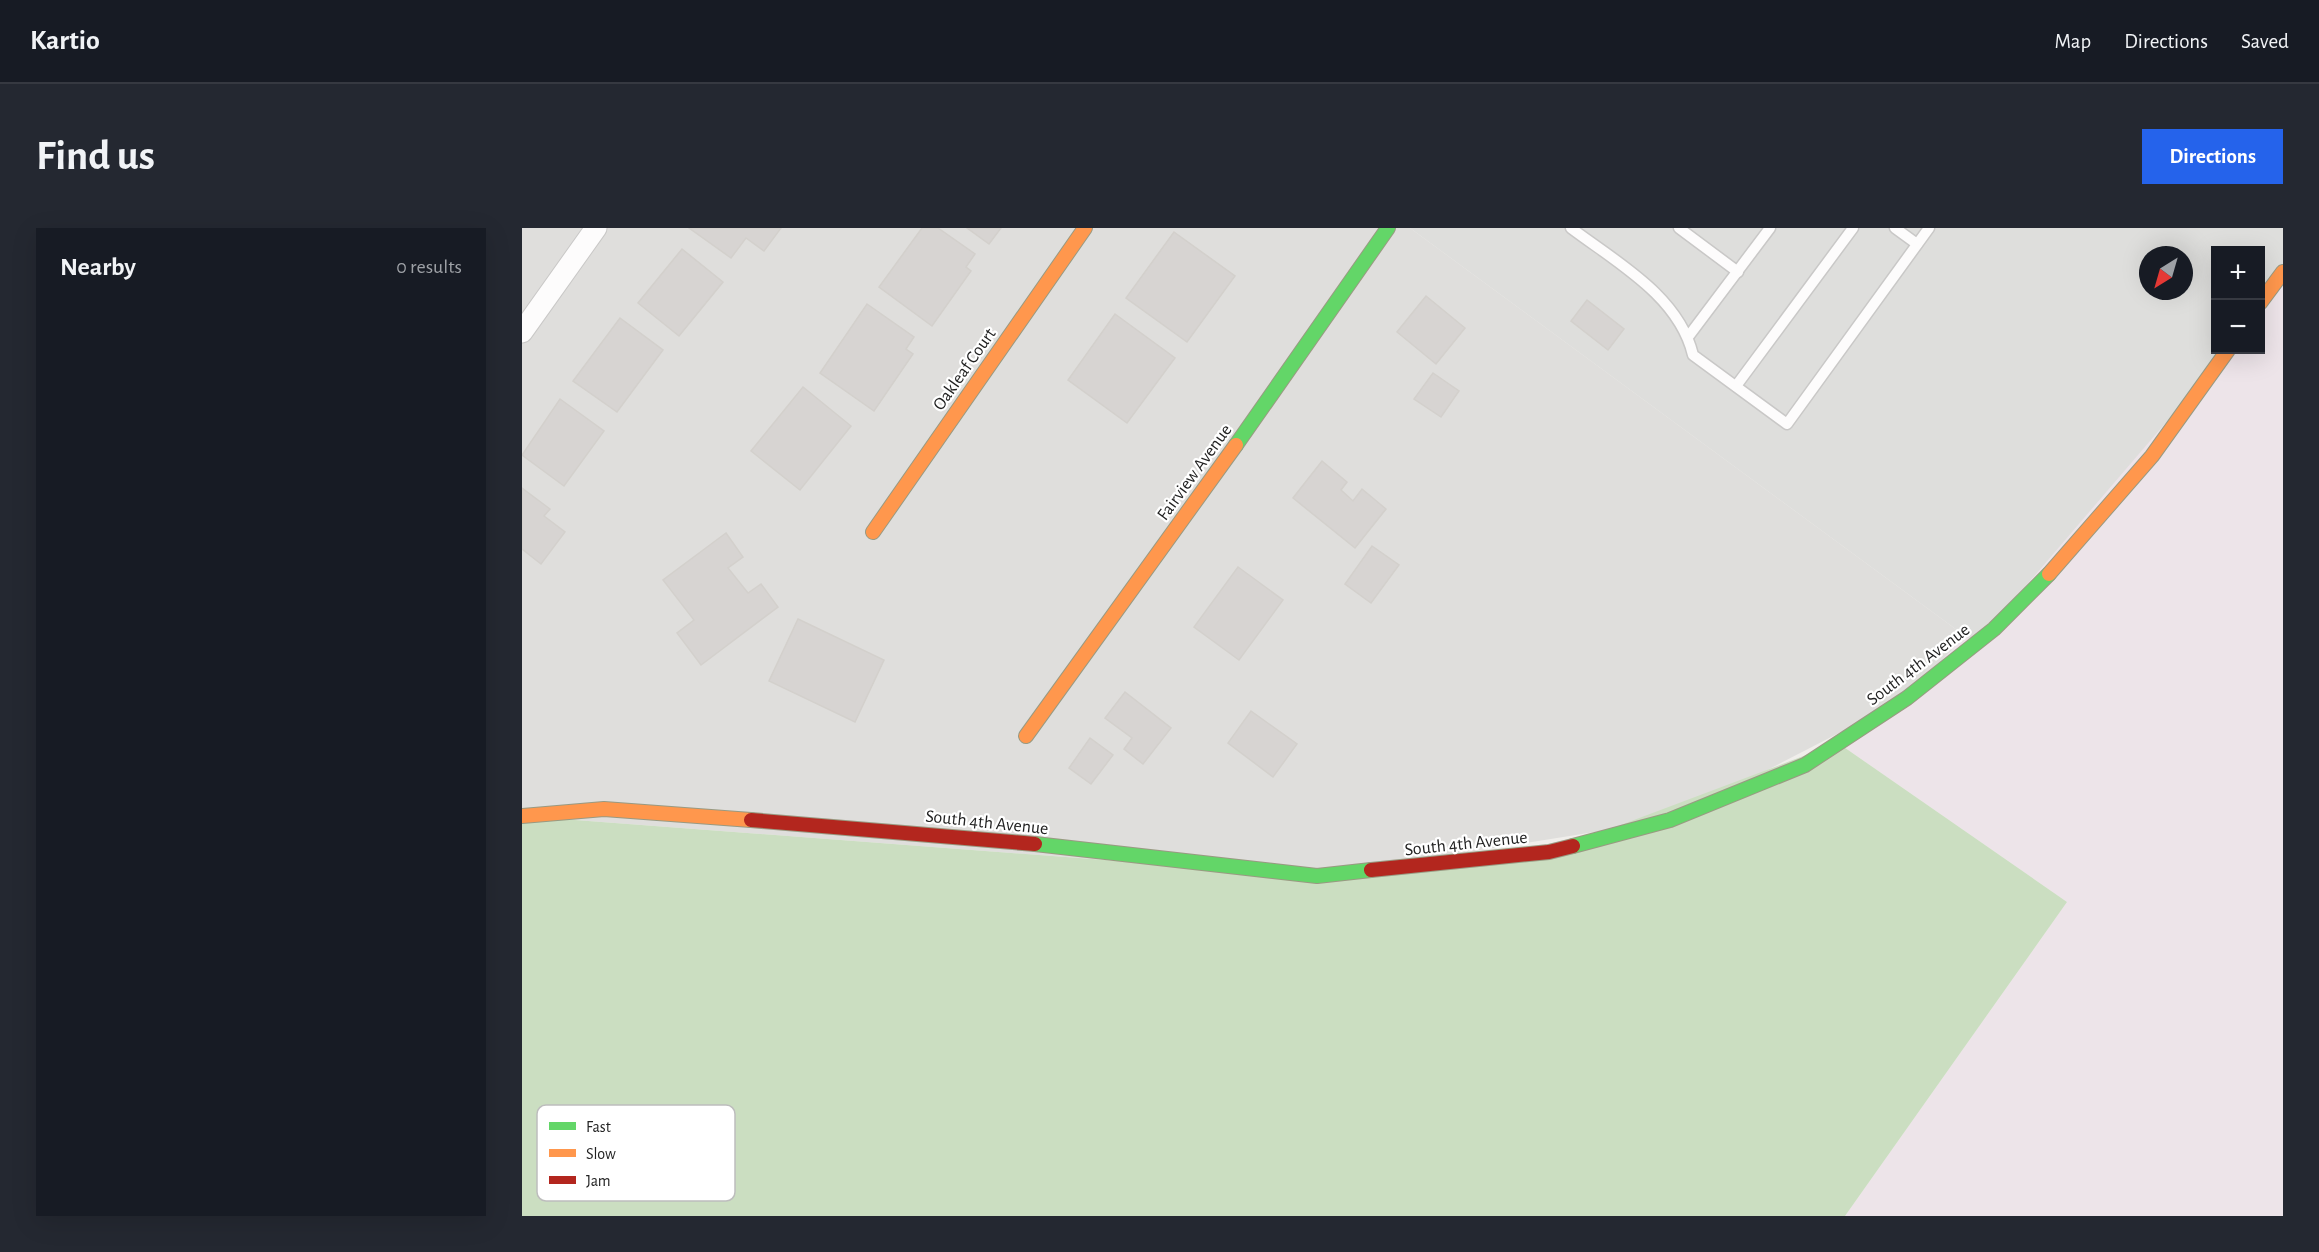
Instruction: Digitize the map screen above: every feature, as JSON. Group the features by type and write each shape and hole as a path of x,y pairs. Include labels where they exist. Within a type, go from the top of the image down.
{"street":[{"path":"522,332 596,228"},
{"name":"Oakleaf Court","path":"873,531 1085,228"},
{"name":"Fairview Avenue","path":"1026,736 1306,348 1388,228"},
{"path":"2262,300 2283,272"},
{"name":"South 4th Avenue","path":"522,816 604,809 962,836 1317,876 1549,852 1670,820 1804,765 1907,698 1994,629 2068,555 2152,456 2225,354"}],"lane":[{"path":"1570,228 1653,289 1689,337 1693,355 1787,424 1929,228"},
{"path":"1678,228 1737,272"},
{"path":"1689,337 1770,228"},
{"path":"1736,386 1853,228"},
{"path":"1895,228 1917,244"}],"shaded area":[{"path":"522,228 1410,228 1976,644 1907,698 1670,820 1317,876 522,816"},
{"path":"1410,228 2283,228 2283,272 2265,297 2265,246 2211,246 2211,354 2225,354 1976,644"},
{"path":"2283,272 2283,1216 1845,1216 2067,902 1838,743 1907,698 2224,354 2265,354 2265,297"}],"green space":[{"path":"1838,743 2067,902 1845,1216 522,1216 522,816 1317,876 1549,852"}],"building":[{"path":"689,228 781,228 764,251 746,238 731,258"},
{"path":"922,228 938,228 975,254 966,267 971,271 932,326 879,287"},
{"path":"967,228 1001,228 989,244"},
{"path":"1174,232 1235,276 1187,342 1126,298"},
{"path":"682,249 723,282 679,336 638,303"},
{"path":"1426,296 1465,328 1436,364 1397,332"},
{"path":"1587,300 1624,329 1608,350 1571,321"},
{"path":"867,304 914,337 906,349 913,354 874,411 820,373"},
{"path":"1115,314 1175,358 1127,423 1068,380"},
{"path":"620,318 663,350 617,412 573,381"},
{"path":"1433,373 1459,391 1441,417 1414,399"},
{"path":"803,387 851,426 800,490 751,451"},
{"path":"560,399 604,431 564,486 522,455"},
{"path":"1322,461 1347,482 1341,490 1353,501 1362,489 1386,509 1355,548 1293,498"},
{"path":"522,488 550,509 544,516 565,532 541,564 522,549"},
{"path":"726,533 743,557 728,568 748,593 761,584 778,607 701,665 677,633 694,620 663,580"},
{"path":"1372,546 1399,565 1371,603 1345,584"},
{"path":"1238,567 1283,600 1239,660 1194,627"},
{"path":"798,619 884,660 855,722 769,681"},
{"path":"1125,692 1171,728 1143,764 1124,749 1132,738 1105,718"},
{"path":"1251,711 1297,744 1273,777 1228,743"},
{"path":"1090,738 1113,755 1091,784 1069,768"}],"traffic: fast":[{"path":"1236,445 1388,228"},
{"path":"1573,846 1670,820 1805,765 1907,698 1994,629 2049,574"},
{"path":"1035,844 1317,876 1371,870"}],"traffic: slow":[{"path":"873,532 1085,228"},
{"path":"2262,300 2283,272"},
{"path":"2049,574 2152,456 2225,354"},
{"path":"1026,736 1236,445"},
{"path":"522,816 604,809 751,820"}],"traffic: jam":[{"path":"751,820 1035,844"},
{"path":"1371,870 1549,852 1573,846"}]}
